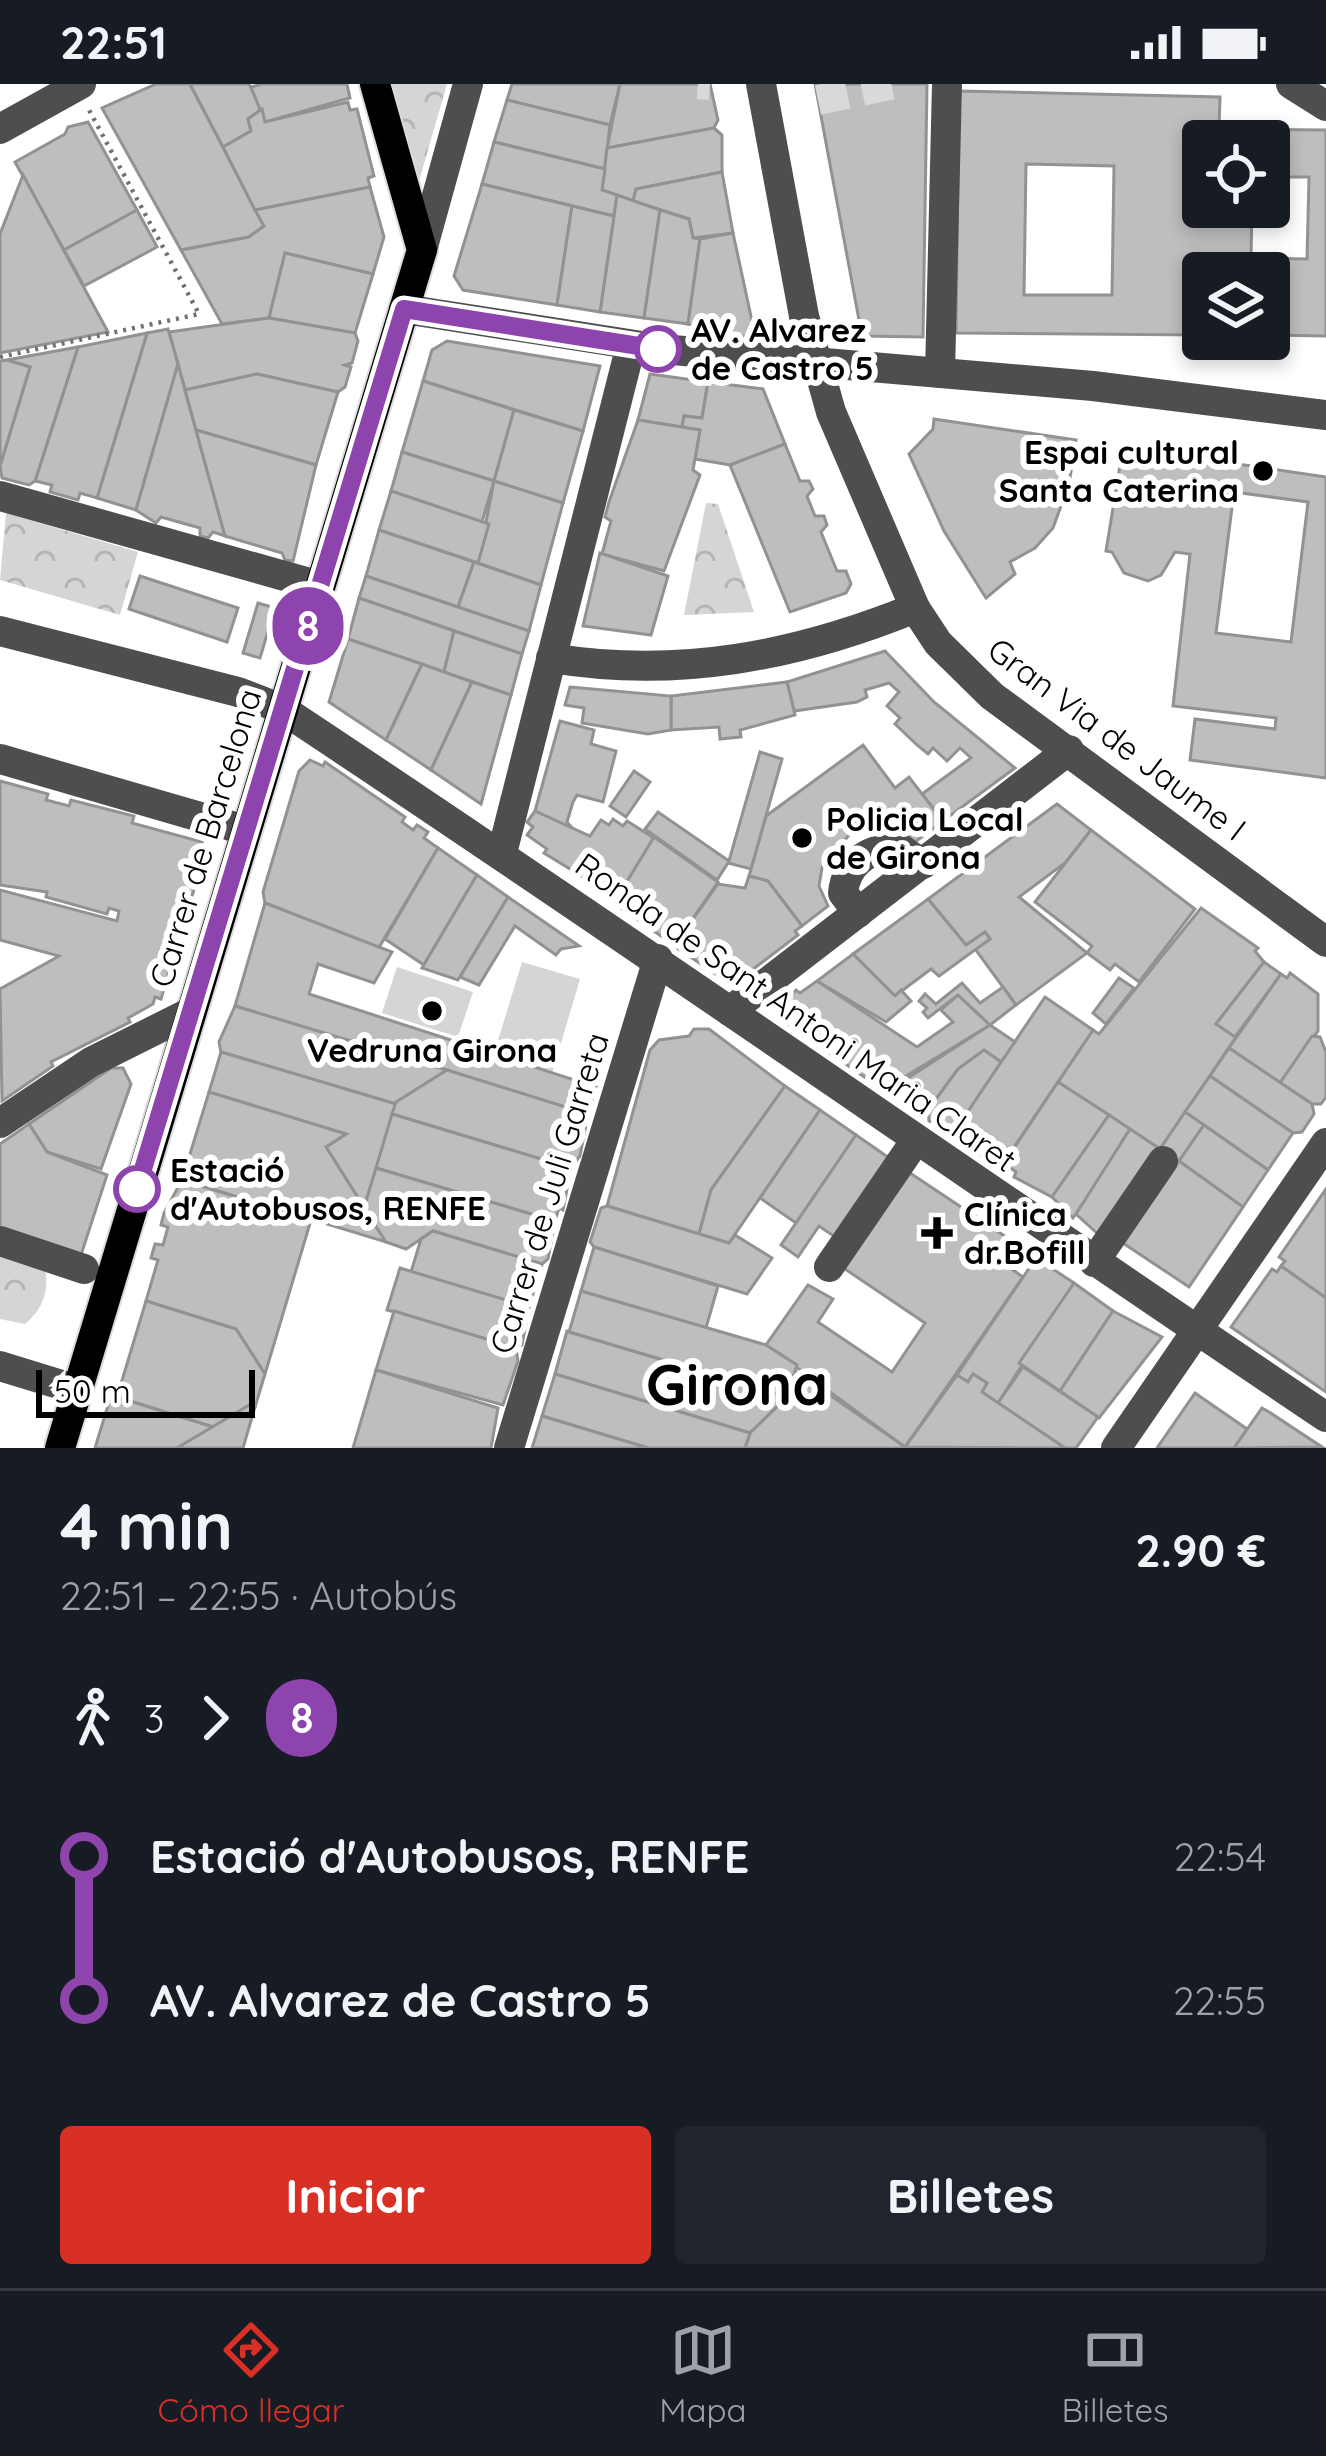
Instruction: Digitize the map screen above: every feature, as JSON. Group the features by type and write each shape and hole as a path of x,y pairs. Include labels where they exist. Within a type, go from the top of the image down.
{"main road":[{"path":"375,84 422,250"},
{"name":"Carrer de Barcelona","path":"60,1448 422,250"}],"street":[{"path":"422,250 468,84"},
{"name":"Gran Via de Jaume I","path":"761,84 816,360 831,412 915,608 938,643 992,696 1326,942"},
{"path":"940,373 946,84"},
{"path":"1291,84 1326,106"},
{"path":"0,129 85,97"},
{"path":"404,309 632,345 1326,415"},
{"path":"502,853 632,345"},
{"path":"0,496 320,586"},
{"path":"550,658 657,666 764,657 813,646 915,608"},
{"name":"Ronda de Sant Antoni Maria Claret","path":"0,631 238,692 282,710 502,853 916,1141 1326,1417"},
{"path":"730,1011 1070,750"},
{"path":"0,759 245,830"},
{"name":"Carrer de Juli Garreta","path":"509,1448 658,959"},
{"path":"0,1123 91,1062 190,1012"},
{"path":"829,1267 916,1141"},
{"path":"1116,1448 1326,1143"},
{"path":"1094,1262 1163,1161"},
{"path":"0,1241 84,1269"},
{"path":"0,1366 78,1390"}],"path":[{"path":"0,357 199,314 85,97"},
{"path":"1013,1270 1026,1251"},
{"path":"1004,1259 1012,1254 1020,1260"}],"green space":[{"path":"391,84 447,84 417,188"},
{"path":"706,503 718,504 754,612 684,615"},
{"path":"6,513 138,552 120,615 0,580"},
{"path":"522,962 580,979 548,1087 489,1070"},
{"path":"397,967 473,992 458,1037 382,1013"},
{"path":"0,1251 44,1263 44,1296 25,1324 0,1319"}],"building":[{"path":"156,84 190,84 264,226 249,237 181,250 102,108"},
{"path":"190,84 249,84 262,109 248,119 251,131 223,147"},
{"path":"347,84 350,98 265,122 251,87"},
{"path":"512,84 620,84 610,125 507,100"},
{"path":"620,84 710,84 718,120 714,128 607,148"},
{"path":"815,84 927,84 923,337 862,336"},
{"path":"959,91 1220,97 1219,120 1182,120 1182,228 1252,228 1251,252 1182,252 1182,335 956,333","holes":["1026,164 1114,166 1112,295 1024,295"]},
{"path":"507,100 610,125 605,169 494,142"},
{"path":"348,102 350,110 357,109 374,176 368,178 370,187 255,210 223,147 251,131 248,119 262,109 265,122"},
{"path":"88,122 137,210 64,250 15,162 65,134 68,127"},
{"path":"714,128 722,135 722,172 636,189 633,201 602,190 607,148"},
{"path":"1290,130 1326,130 1326,336 1290,335 1290,259 1307,259 1309,177 1290,177"},
{"path":"494,142 605,169 602,190 617,195 614,216 482,184"},
{"path":"722,172 733,233 693,238 689,219 633,201 636,189"},
{"path":"23,175 108,332 0,353 0,234"},
{"path":"482,184 572,206 557,305 463,290 454,276"},
{"path":"370,187 384,237 373,274 285,253 269,318 222,324 181,250 249,237 264,226 255,210"},
{"path":"617,195 660,210 644,318 600,312"},
{"path":"572,206 614,216 600,312 557,305"},
{"path":"137,210 157,247 84,286 64,250"},
{"path":"660,210 689,219 693,238 700,239 688,324 644,318"},
{"path":"733,233 755,335 751,338 688,324 700,239"},
{"path":"285,253 373,274 355,333 269,318"},
{"path":"269,318 355,333 358,341 352,363 345,365 351,367 345,387 338,392 257,374 185,390 169,332"},
{"path":"168,329 178,364 136,510 97,498 147,333"},
{"path":"147,333 97,498 80,493 78,500 50,492 52,485 35,481 78,347"},
{"path":"447,341 600,366 583,431 423,381 432,350"},
{"path":"78,347 35,481 29,485 2,478 0,466 30,367 7,360"},
{"path":"0,361 30,367 0,466"},
{"path":"178,364 225,536 213,532 208,538 200,536 200,528 161,517 156,523 136,510"},
{"path":"257,374 338,392 316,465 196,430 185,390"},
{"path":"650,374 708,382 702,418 684,416 682,427 638,420"},
{"path":"423,381 514,410 494,481 402,452"},
{"path":"708,382 763,389 785,444 730,465 695,459 700,430 682,427 684,416 702,418"},
{"path":"514,410 583,431 563,503 494,481"},
{"path":"934,419 1076,440 1069,484 1053,528 1035,548 1010,562 1015,574 986,598 944,531 909,454 933,429"},
{"path":"638,420 700,430 693,470 700,475 664,571 602,554 611,521 605,517 609,502"},
{"path":"196,430 316,465 293,561 285,560 282,553 225,536"},
{"path":"785,444 800,481 809,481 813,489 807,496 815,516 824,516 827,525 821,532 837,571 846,571 851,584 846,593 790,612 730,465"},
{"path":"1123,447 1326,477 1326,778 1190,760 1195,719 1275,729 1276,718 1173,706 1190,554 1175,552 1161,575 1148,581 1124,573 1112,552 1106,551","holes":["1234,492 1308,502 1291,642 1216,633"]},
{"path":"402,452 494,481 482,522 391,491"},
{"path":"494,481 563,503 541,585 478,563"},
{"path":"391,491 489,524 478,563 379,530"},
{"path":"379,530 474,562 458,607 366,576"},
{"path":"600,553 668,576 651,635 583,626"},
{"path":"474,562 541,585 529,631 458,607"},
{"path":"140,576 238,608 227,642 129,609"},
{"path":"366,576 529,631 522,654 359,598"},
{"path":"359,598 454,631 444,672 348,639"},
{"path":"258,603 275,608 260,658 243,653"},
{"path":"454,631 522,654 511,695 444,672"},
{"path":"348,639 422,664 386,740 329,702"},
{"path":"885,651 934,702 1015,768 943,821 922,794 971,758 960,748 947,761 933,748 928,754 917,745 895,724 900,718 887,706 899,692 889,683 865,690 867,697 857,702 794,711 787,682"},
{"path":"422,664 472,682 431,770 386,740"},
{"path":"472,682 511,695 481,804 431,770"},
{"path":"787,682 795,715 740,730 741,737 720,739 719,727 671,730 671,696"},
{"path":"570,687 671,696 671,730 648,734 582,723 584,708 565,705"},
{"path":"560,721 594,730 591,744 616,751 603,802 577,795 567,822 573,829 535,811"},
{"name":"Policia Local de Girona","path":"863,745 895,788 909,777 943,821 915,842 902,829 883,824 849,835 822,868 819,886 828,906 802,926 768,881 749,876 766,816"},
{"path":"760,752 782,759 751,869 728,863 717,880 645,829 658,812 729,861"},
{"path":"310,760 323,766 325,762 405,817 402,822 413,830 417,825 428,832 424,838 438,848 378,949 265,903 263,892 299,771"},
{"path":"634,771 650,782 626,817 610,806"},
{"path":"0,781 48,794 46,800 69,806 71,800 134,816 132,823 202,842 198,855 204,857 186,916 180,915 173,937 179,939 161,999 155,997 153,1004 128,1018 130,1022 51,1062 53,1066 2,1101 0,989 59,956 0,940 0,890 117,921 119,911 109,908 107,914 46,897 47,892 0,885"},
{"path":"1057,804 1091,830 1065,863 1019,897 1087,953 1016,1005 975,949 990,939 985,932 966,945 928,899"},
{"path":"535,811 590,836 601,820 609,825 613,819 623,826 627,821 654,838 617,898 544,853 547,849 527,835 533,827 527,822"},
{"path":"1091,830 1195,909 1139,982 1115,964 1110,970 1087,953 1092,946 1035,902"},
{"path":"654,837 718,882 678,940 668,941 618,906 617,898"},
{"path":"438,848 477,875 424,965 385,939"},
{"path":"477,875 508,897 458,980 422,968"},
{"path":"749,876 768,881 802,926 795,931 798,935 732,985 677,948 678,940 718,884 745,888"},
{"path":"508,897 579,946 561,949 556,955 515,926 479,985 460,977"},
{"path":"928,899 966,945 985,932 990,939 939,976 931,969 895,996 853,954"},
{"path":"265,903 392,952 374,983 318,964 309,994 596,1087 588,1114 235,1006"},
{"path":"1201,908 1258,948 1255,951 1264,962 1216,1024 1236,1037 1160,1149 1058,1082 1093,1030 1099,1034"},
{"path":"853,954 895,996 901,990 911,1001 886,1022 817,981"},
{"path":"1264,962 1281,974 1235,1037 1216,1024"},
{"path":"1290,973 1318,994 1318,1031 1280,1083 1229,1048 1281,974 1287,978"},
{"path":"1119,978 1134,988 1106,1024 1093,1013"},
{"path":"817,981 917,1047 953,1022 941,1010 958,995 990,1025 883,1090 784,1021 788,1015 781,1011 796,990 800,993"},
{"path":"962,983 980,1003 1003,987 1016,1005 990,1025 958,995 928,1018 923,1012 927,1008 919,1001 925,994 936,1004"},
{"path":"1045,997 1093,1030 1004,1162 995,1156 990,1162 951,1136"},
{"path":"235,1006 447,1070 396,1104 221,1052 219,1042"},
{"path":"990,1025 1015,1042 1001,1062 984,1050 958,1069 928,1110 915,1101 900,1102 901,1092 894,1087"},
{"path":"694,1029 709,1029 785,1086 711,1190 699,1234 607,1206 650,1050 659,1040 689,1036"},
{"path":"1312,1036 1320,1037 1326,1052 1326,1097 1321,1104 1312,1104 1280,1083"},
{"path":"1229,1048 1312,1104 1314,1114 1302,1132 1293,1133 1210,1076"},
{"path":"984,1050 1001,1062 956,1129 929,1121 928,1110 958,1069"},
{"path":"221,1052 396,1104 364,1208 326,1147 346,1134 209,1092"},
{"path":"111,1068 123,1068 131,1084 101,1169 47,1152 29,1124"},
{"path":"447,1070 588,1114 580,1156 571,1168 392,1114 396,1102"},
{"path":"1210,1076 1293,1133 1268,1170 1185,1112"},
{"path":"1058,1082 1109,1115 1052,1197 1014,1177 1016,1172 1004,1163"},
{"path":"785,1086 820,1110 729,1243 699,1234 711,1190"},
{"path":"209,1092 346,1134 326,1147 386,1242 182,1180"},
{"path":"820,1110 856,1135 796,1223 760,1198"},
{"path":"1185,1112 1204,1125 1179,1161 1160,1149"},
{"path":"392,1114 571,1168 563,1210 559,1208 555,1221 376,1168"},
{"path":"1109,1115 1130,1129 1122,1141 1125,1144 1073,1218 1052,1197"},
{"path":"29,1124 47,1152 107,1175 80,1258 0,1228 0,1144"},
{"path":"1204,1125 1268,1170 1243,1207 1179,1161"},
{"path":"1130,1129 1160,1149 1099,1235 1076,1214"},
{"path":"856,1135 892,1160 838,1239 819,1226 798,1257 781,1245"},
{"path":"1179,1161 1243,1207 1189,1287 1123,1243"},
{"path":"376,1168 555,1221 548,1259 542,1264 433,1231 406,1249 386,1242 364,1208"},
{"path":"907,1171 1015,1243 1002,1262 1023,1277 905,1447 766,1345 808,1285 833,1299 818,1322 892,1372 925,1323 842,1267"},
{"path":"182,1180 311,1220 265,1374 236,1329 146,1301 158,1260 151,1258 155,1244 163,1245 168,1227 161,1225 164,1213"},
{"path":"1326,1189 1326,1298 1281,1266 1285,1261 1279,1257"},
{"path":"601,1208 729,1243 735,1235 772,1258 747,1294 594,1247 590,1242"},
{"path":"433,1231 542,1264 529,1307 411,1272 421,1239"},
{"path":"594,1247 718,1286 706,1328 581,1291"},
{"path":"1036,1258 1074,1283 998,1403 982,1392 987,1383 973,1374 968,1382 957,1375"},
{"path":"1281,1266 1326,1298 1326,1392 1231,1327 1272,1269 1277,1272"},
{"path":"400,1268 529,1307 522,1345 516,1348 387,1310"},
{"path":"1074,1283 1113,1311 1060,1391 1019,1363"},
{"path":"581,1291 766,1345 797,1365 787,1397 569,1332"},
{"path":"146,1301 236,1329 265,1374 255,1407 251,1404 213,1427 117,1397"},
{"path":"394,1311 516,1348 518,1361 503,1405 376,1370"},
{"path":"1113,1311 1162,1337 1099,1418 1060,1391"},
{"path":"567,1331 787,1397 750,1433 555,1374"},
{"path":"1023,1367 1098,1417 1076,1448 1065,1448 998,1403"},
{"path":"376,1370 498,1408 491,1448 353,1448"},
{"path":"795,1371 907,1448 745,1448 750,1433 787,1397"},
{"path":"555,1374 750,1433 745,1448 648,1448 542,1416"},
{"path":"973,1374 987,1383 982,1392 1065,1448 905,1447 957,1375 968,1382"},
{"path":"1195,1393 1247,1429 1234,1448 1157,1448"},
{"path":"117,1397 213,1427 177,1448 95,1448 109,1402"},
{"path":"251,1404 255,1407 243,1448 177,1448"},
{"path":"1262,1408 1269,1412 1322,1447 1234,1448"},
{"path":"542,1416 648,1448 532,1448"}],"tunnel":[{"path":"698,84 710,85"},
{"path":"818,100 894,84"}],"bus line":[{"name":"8","path":"137,1189 404,309 658,349"}],"place":[{"name":"AV. Alvarez de Castro 5","path":"658,349"},
{"name":"Espai cultural Santa Caterina","path":"1263,471"},
{"name":"Policia Local de Girona","path":"802,838"},
{"name":"Vedruna Girona","path":"432,1011"},
{"name":"Estació d'Autobusos, RENFE","path":"137,1189"},
{"name":"Clínica dr.Bofill","path":"937,1233"}],"district":[{"name":"Girona","path":"737,1385"}]}
